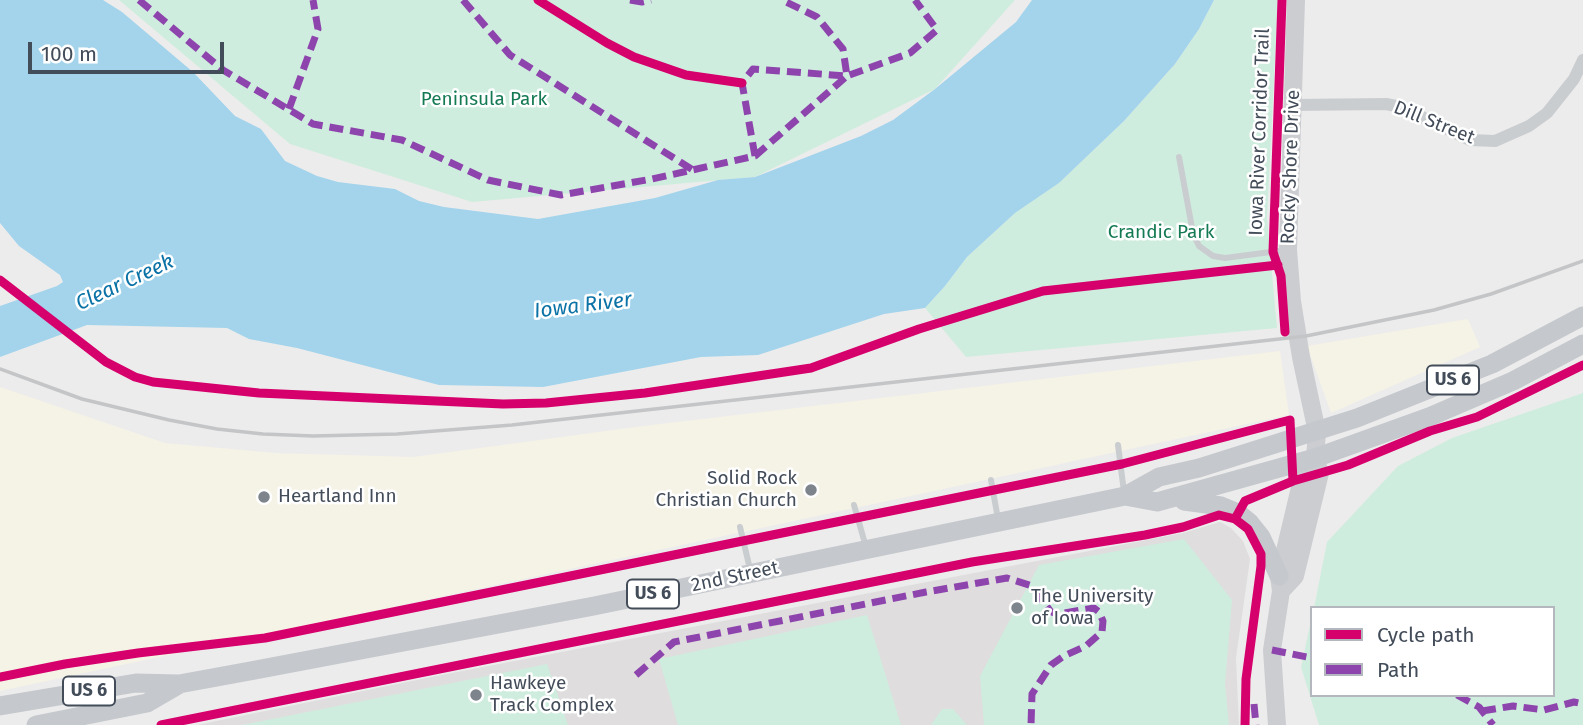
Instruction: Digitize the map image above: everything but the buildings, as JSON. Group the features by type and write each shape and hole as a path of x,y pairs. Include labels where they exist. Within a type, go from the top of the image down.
{"main road":[{"name":"US 6","path":"1125,496 1158,477 1199,468 1317,432 1492,364 1583,316"},
{"name":"US 6","path":"1125,496 1157,502 1315,458 1429,417 1536,369 1583,344"},
{"name":"2nd Street","path":"0,706 136,683 179,684 751,574 1125,496"},
{"path":"1169,499 1221,506 1238,513 1261,537 1280,583"},
{"name":"2nd Street","path":"36,725 147,703 179,684"}],"street":[{"name":"Rocky Shore Drive","path":"1296,0 1288,250 1300,347 1317,432 1315,458"},
{"name":"Dill Street","path":"1292,105 1394,105 1470,140 1495,141 1529,126 1547,113 1574,79 1583,60"},
{"path":"1277,725 1272,650 1280,583 1302,479 1315,458"}],"lane":[{"path":"1179,157 1192,233 1199,246 1213,256 1225,258 1288,250"},
{"path":"1118,445 1125,496"},
{"path":"991,480 998,524"},
{"path":"854,506 867,550"},
{"path":"740,527 751,574"}],"shaded area":[{"path":"1468,319 1480,347 1331,413 1307,346"},
{"path":"1280,351 1289,415 0,691 0,387 165,443 276,453 413,457 643,426"},
{"name":"The University of Iowa","path":"1220,522 1231,528 1243,541 1250,559 1236,658 1239,725 197,725 436,676 1183,533"}],"green space":[{"name":"Peninsula Park","path":"119,0 1015,0 935,89 755,177 472,202 290,144"},
{"name":"Crandic Park","path":"1214,0 1278,0 1267,218 1277,328 966,357 925,308 967,257 1015,213 1059,183 1124,121 1175,64 1199,29"},
{"path":"1583,393 1583,725 1319,725 1310,697 1555,697 1555,606 1314,606 1327,542 1398,466 1452,438"},
{"path":"1184,539 1232,600 1225,684 1229,725 984,725 980,676 1039,565"},
{"path":"867,615 901,725 678,725 659,659"},
{"path":"1310,625 1310,696 1301,667"},
{"name":"Hawkeye Track Complex","path":"547,664 568,725 242,725"},
{"path":"942,709 953,709 967,725 931,725"}],"water":[{"path":"0,0 103,0 122,12 193,72 235,116 261,129 285,161 317,176 338,182 395,189 419,201 444,207 538,219 655,198 718,180 755,177 861,136 893,120 935,89 1016,22 1032,0 1214,0 1199,29 1175,64 1124,121 1059,183 1015,213 967,257 925,308 884,314 758,355 701,357 543,387 439,385 297,348 249,339 227,328 87,325 0,357 0,306 63,282 60,275 19,246 0,223"}],"pier":[{"path":"23,294 72,332 65,335 16,297"}],"railway":[{"path":"0,369 82,399 217,429 313,436 397,434 512,425 1306,336 1434,310 1491,294 1583,261"}],"marked path":[{"path":"139,0 223,70 313,124 402,140 488,180 561,195 652,179 755,156 742,83 753,69 847,76 910,53 937,30 915,0"},
{"path":"289,109 318,29 313,0"},
{"path":"463,0 510,55 693,170"},
{"path":"630,0 651,0"},
{"path":"755,156 847,76 843,49 817,17 782,0"},
{"path":"636,675 674,642 1007,578 1032,586 1051,612 1058,614 1094,608 1103,621 1102,632 1086,646 1051,665 1032,694 1031,725"},
{"path":"1272,650 1310,658"},
{"path":"1461,697 1479,707 1493,725"},
{"path":"1482,711 1513,706 1544,710 1574,702 1583,704"},
{"path":"1254,704 1256,725"}],"cycle path":[{"path":"538,0 634,57 686,75 742,83"},
{"name":"Iowa River Corridor Trail","path":"1282,0 1273,252 1281,276 1285,332"},
{"path":"0,280 106,362 135,377 153,382 259,393 503,404 546,403 645,393 811,368 919,329 1043,291 1278,265"},
{"path":"1235,519 1245,501 1293,481 1348,465 1430,431 1477,417 1583,365"},
{"path":"0,677 138,653 265,638 1122,464 1290,420 1293,481"},
{"path":"161,725 972,562 1145,535 1183,527 1219,515 1235,519 1248,529 1261,554 1246,679 1245,725"}],"place":[{"name":"Solid Rock Christian Church","path":"811,490"},
{"name":"Heartland Inn","path":"264,497"},
{"name":"The University of Iowa","path":"1017,608"},
{"name":"Hawkeye Track Complex","path":"476,695"}],"water label":[{"name":"Clear Creek","path":"125,283"},
{"name":"Iowa River","path":"583,306"}]}
